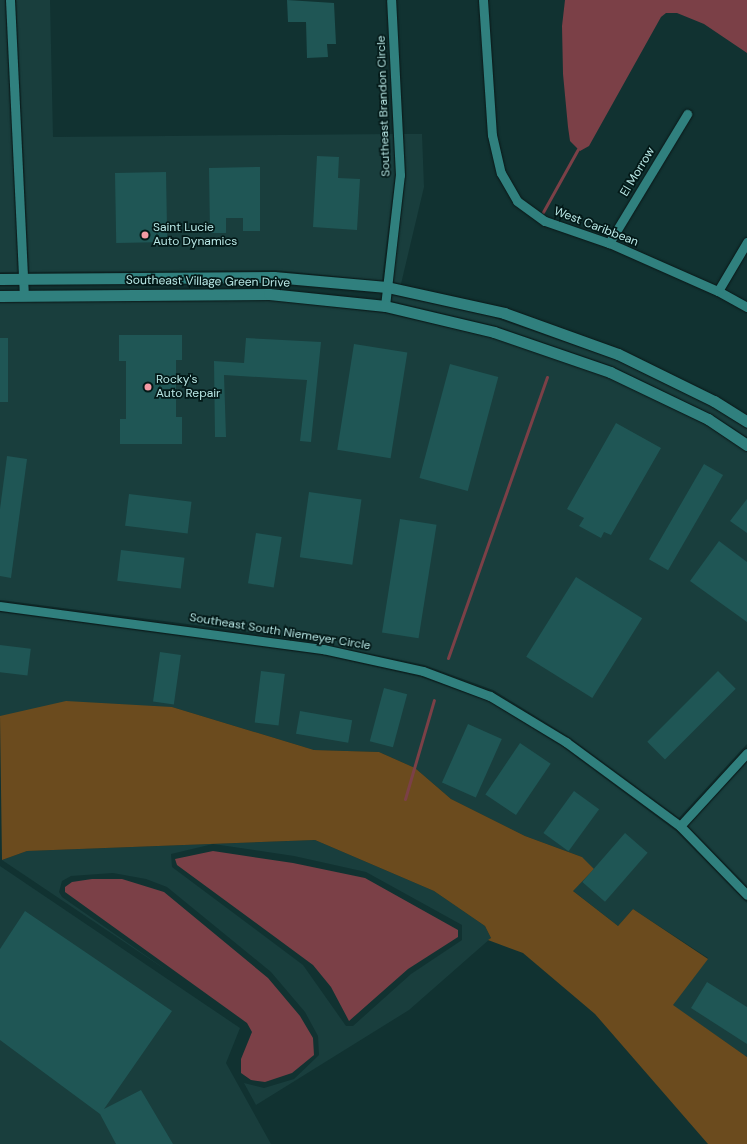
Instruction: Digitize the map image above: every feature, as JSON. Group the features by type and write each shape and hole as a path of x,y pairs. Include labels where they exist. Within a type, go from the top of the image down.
{"street":[{"path":"10,0 24,296"},
{"name":"Southeast Brandon Circle","path":"386,306 400,175 391,0"},
{"name":"West Caribbean","path":"483,0 492,135 501,173 517,201 545,221 608,243 718,291 747,307"},
{"name":"El Morrow","path":"608,243 687,114"},
{"path":"718,291 747,242"},
{"name":"Southeast Village Green Drive","path":"0,279 274,277 387,288 504,313 618,354 714,401 747,422"},
{"name":"Southeast Village Green Drive","path":"0,296 269,294 386,306 494,332 610,372 708,419 747,445"},
{"name":"Southeast South Niemeyer Circle","path":"0,606 289,643 423,671 490,696 566,742 680,826 747,895"},
{"path":"680,826 747,753"}],"shaded area":[{"path":"0,0 5,0 18,272 0,272"},
{"path":"16,0 50,0 53,137 393,134 395,174 382,281 274,270 29,272"},
{"path":"565,0 747,0 747,53 704,24 677,13 666,13 661,17 589,146 580,151 570,141 568,127 563,74 562,26"},
{"path":"404,134 422,134 424,187 401,284 393,282 406,174"},
{"path":"392,295 492,317 616,360 712,407 747,429 747,437 711,414 612,366 496,326 391,301"},
{"path":"186,299 269,300 385,313 493,338 608,377 706,425 747,452 747,744 679,818 569,737 493,690 424,665 290,637 0,600 0,302"},
{"path":"0,612 322,655 421,677 488,701 563,747 676,831 747,903 747,1057 672,1005 708,958 633,909 618,926 572,890 582,857 525,836 451,799 415,768 379,752 314,750 172,707 0,716"},
{"path":"66,701 172,707 314,750 379,752 415,768 451,799 525,836 582,857 594,869 573,891 618,926 633,909 708,959 673,1005 747,1057 747,1144 708,1144 595,1014 523,953 488,940 491,938 485,926 434,891 315,840 27,851 2,860 0,716"},
{"path":"747,762 747,886 688,826"},
{"path":"315,840 434,891 485,926 491,938 409,1010 256,1105 244,1083 264,1088 294,1079 319,1055 318,1036 305,1012 271,972 167,887 146,879 113,873 71,876 62,881 59,892 62,897 172,974 2,860 27,851","holes":["213,844 294,856 366,872 462,925 462,940 411,974 353,1026 346,1026 303,965 172,867 171,854"]},
{"path":"213,851 293,863 365,878 458,930 458,937 408,969 349,1021 331,987 313,965 177,865 175,859"},
{"path":"0,866 240,1028 226,1063 271,1144 0,1144"},
{"path":"92,879 122,879 164,892 268,978 300,1016 313,1038 314,1055 292,1073 265,1082 251,1080 241,1073 241,1059 252,1032 247,1023 65,892 65,887 72,882"}],"building":[{"path":"287,0 334,3 336,44 327,44 328,57 307,58 306,22 288,22"},
{"path":"317,156 339,157 338,178 360,179 357,230 313,227"},
{"path":"260,167 260,231 243,231 243,218 226,218 226,233 210,233 209,168"},
{"path":"166,172 167,242 116,243 115,173"},
{"path":"119,335 182,335 182,360 176,360 176,417 182,417 182,444 120,444 120,419 126,419 126,361 119,361"},
{"path":"0,338 8,338 8,402 0,402"},
{"path":"246,338 321,342 311,442 300,441 307,380 224,375 226,437 215,437 214,361 244,363"},
{"path":"354,344 407,352 391,458 337,450"},
{"path":"450,364 498,377 468,491 419,478"},
{"path":"616,423 661,448 611,535 604,532 601,538 579,526 584,518 567,509"},
{"path":"7,456 27,459 11,578 0,576 0,509"},
{"path":"704,464 723,475 668,570 649,559"},
{"path":"309,492 361,499 352,565 300,557"},
{"path":"129,494 192,502 188,533 125,526"},
{"path":"747,499 747,533 730,521"},
{"path":"400,519 437,525 419,638 382,633"},
{"path":"256,533 282,537 274,587 248,583"},
{"path":"719,541 747,562 747,622 690,581"},
{"path":"121,550 185,558 181,589 117,581"},
{"path":"576,577 642,618 592,698 526,657"},
{"path":"0,645 31,649 27,676 0,672"},
{"path":"160,652 181,655 174,704 153,702"},
{"path":"261,671 285,674 278,726 255,723"},
{"path":"718,671 736,689 665,759 647,742"},
{"path":"384,688 407,694 393,747 370,741"},
{"path":"300,711 352,720 348,743 296,734"},
{"path":"468,724 502,739 476,798 442,782"},
{"path":"520,743 551,764 516,815 485,794"},
{"path":"574,791 599,809 569,851 543,833"},
{"path":"625,833 648,853 605,902 582,882"},
{"path":"25,911 172,1011 104,1109 141,1090 173,1144 116,1144 100,1114 0,1040 0,949"},
{"path":"707,982 747,1007 747,1044 691,1008"}],"waterway":[{"path":"543,212 578,149"},
{"path":"448,658 547,377"},
{"path":"405,799 434,700"}],"place":[{"name":"Saint Lucie Auto Dynamics","path":"145,235"},
{"name":"Rocky's Auto Repair","path":"148,387"}]}
